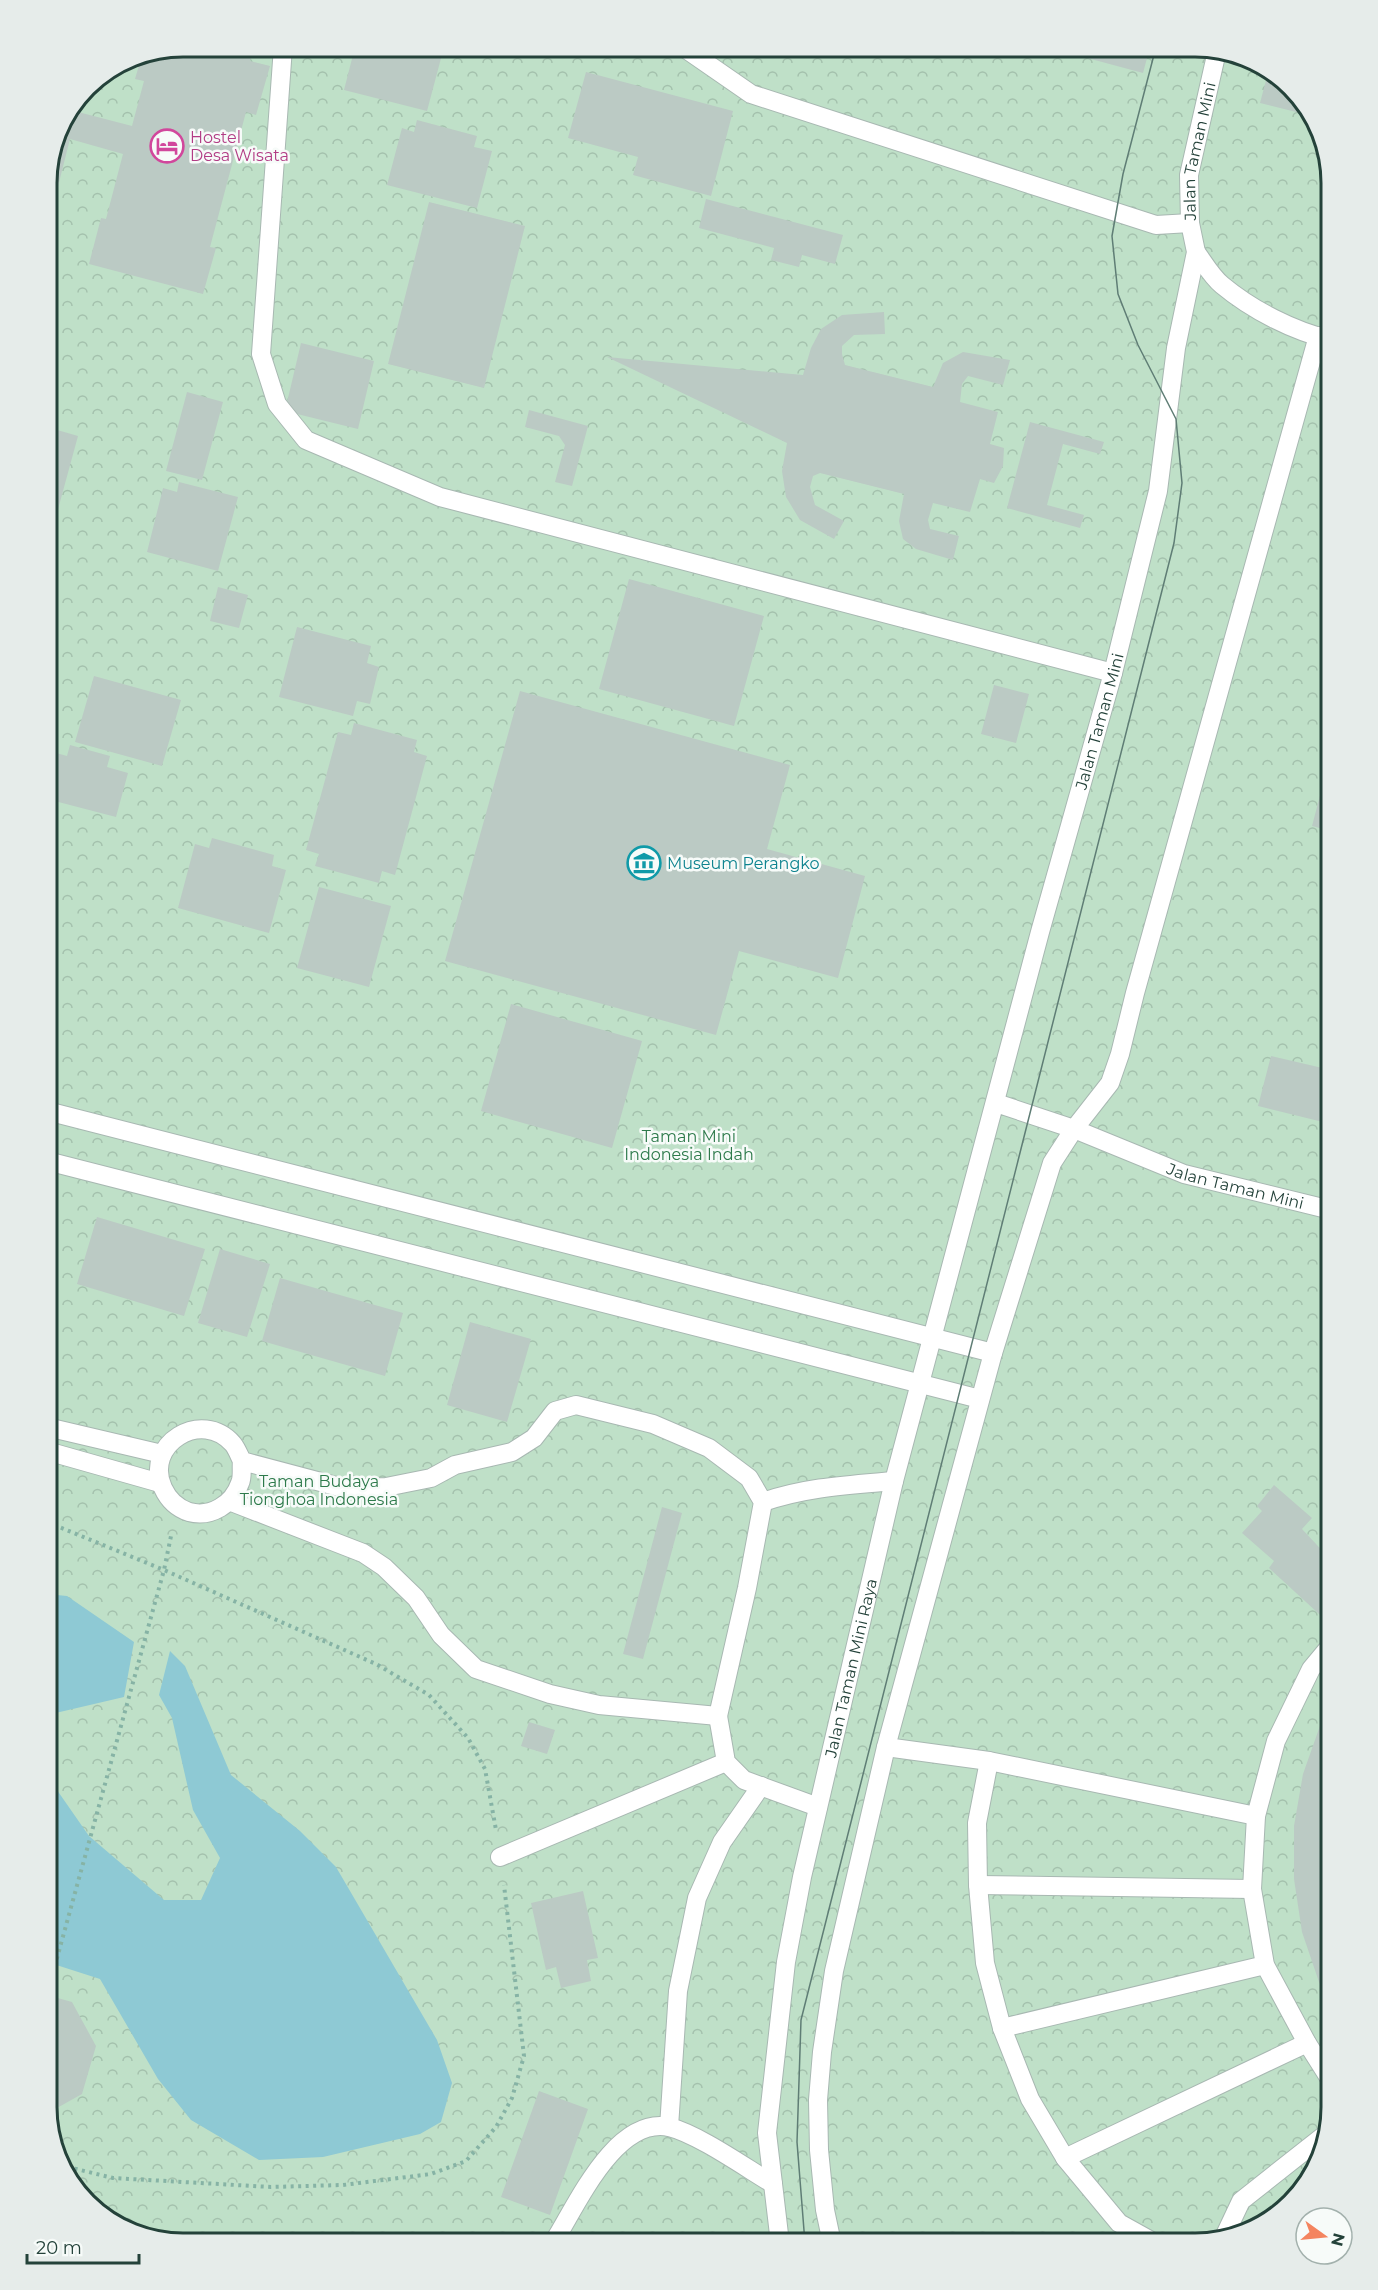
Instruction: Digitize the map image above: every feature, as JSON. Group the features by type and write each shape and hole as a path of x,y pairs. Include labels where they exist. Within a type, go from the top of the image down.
{"lane":[{"path":"282,57 261,354 277,404 306,440 440,497 1113,673"},
{"path":"697,57 751,94 1156,225 1190,223"},
{"name":"Jalan Taman Mini","path":"1215,59 1189,176 1190,223 1196,252 1176,348 1158,491 1113,673 1040,932 996,1103 1074,1129 1184,1174 1321,1207"},
{"name":"Jalan Taman Mini","path":"1196,252 1220,284 1262,312 1321,336"},
{"name":"Jalan Taman Mini","path":"1074,1129 1110,1083 1120,1054 1135,993 1321,352"},
{"name":"Jalan Taman Mini Raya","path":"779,2233 767,2133 786,1962 818,1807 894,1481 996,1103"},
{"path":"57,1114 993,1353"},
{"path":"830,2233 825,2210 819,2150 818,2100 822,2052 834,1971 886,1747 993,1353 1052,1163 1074,1129"},
{"path":"57,1164 980,1399"},
{"path":"242,1461 347,1490 386,1487 431,1478 455,1465 512,1452 534,1438 555,1411 576,1405 653,1424 709,1448 749,1478 763,1502 747,1588 718,1716 726,1762 744,1780 818,1807"},
{"path":"57,1428 162,1454"},
{"path":"204,1429 220,1434 234,1445 242,1461 241,1482 229,1501 218,1509 204,1513 190,1512 177,1506 167,1496 160,1483 158,1469 162,1454 172,1440 187,1431 204,1429"},
{"path":"57,1454 160,1483"},
{"path":"763,1502 790,1493 821,1487 894,1481"},
{"path":"229,1501 363,1552 384,1567 416,1598 441,1635 476,1669 550,1694 599,1705 718,1716"},
{"path":"1321,1658 1311,1669 1276,1741 1256,1816 1252,1889 1264,1965 1321,2064"},
{"path":"886,1747 989,1761 1256,1816"},
{"path":"989,1761 977,1823 978,1885 985,1963 1002,2028 1030,2099 1065,2158 1119,2223 1136,2233"},
{"path":"500,1857 726,1762"},
{"path":"669,2127 678,1991 697,1898 722,1842 761,1786"},
{"path":"978,1885 1252,1889"},
{"path":"1002,2028 1264,1965"},
{"path":"1065,2158 1307,2043"},
{"path":"559,2233 592,2175 612,2152 634,2133 650,2127 669,2127 699,2140 773,2184"},
{"path":"1228,2229 1241,2201 1316,2143"}],"path":[{"path":"57,1958 164,1570 177,1506"},
{"path":"57,1526 164,1570 376,1664 429,1695 468,1738 485,1769 500,1857 524,2056 512,2098 496,2127 465,2161 431,2174 343,2185 271,2187 113,2178 73,2168"}],"green space":[{"name":"Taman Mini Indonesia Indah","path":"175,57 1203,57 1235,64 1265,78 1290,100 1308,127 1317,151 1321,183 1321,2107 1317,2139 1300,2177 1278,2202 1251,2220 1227,2229 1195,2233 175,2233 143,2226 113,2212 88,2190 70,2163 59,2131 57,2115 57,175 61,151 70,127 83,106 100,88 127,70 159,59"}],"water":[{"path":"57,1595 67,1596 134,1642 124,1697 57,1713"},
{"path":"170,1651 185,1666 231,1775 300,1831 336,1867 437,2040 452,2083 441,2122 420,2134 323,2157 259,2160 191,2120 158,2079 100,1979 57,1965 57,1790 89,1836 164,1900 201,1900 220,1858 193,1810 172,1718 159,1695"}],"building":[{"name":"Hostel Desa Wisata","path":"175,57 251,57 250,61 270,66 256,115 246,112 210,247 216,248 203,294 89,264 101,218 106,219 123,154 70,139 57,190 61,151 70,127 79,112 132,126 144,81 135,79 139,66"},
{"path":"352,57 441,57 427,111 344,90"},
{"path":"1083,57 1147,57 1143,73"},
{"path":"586,72 733,111 711,196 633,175 638,157 568,138"},
{"path":"1266,79 1290,100 1300,113 1260,103"},
{"path":"417,120 477,136 474,147 492,151 477,208 387,185 402,128 414,132"},
{"path":"706,199 843,235 835,264 802,255 799,267 771,260 774,248 699,228"},
{"path":"429,202 525,226 484,388 388,364"},
{"path":"884,312 885,334 854,335 842,346 845,365 933,387 943,363 963,352 1010,360 1003,385 968,376 962,384 960,402 998,412 990,444 1004,448 1003,466 994,483 980,479 970,512 933,503 928,520 930,529 959,536 953,560 916,549 903,539 899,521 904,494 820,473 813,476 810,487 815,505 844,521 834,539 800,520 786,497 782,471 787,443 607,357 803,375 811,348 821,329 842,315"},
{"path":"301,343 374,361 358,429 285,411"},
{"path":"187,392 223,402 202,480 166,471"},
{"path":"529,410 588,426 572,486 555,482 565,445 559,436 525,427"},
{"path":"1030,422 1104,442 1100,454 1063,444 1047,505 1084,515 1080,528 1007,508"},
{"path":"57,430 78,436 57,513"},
{"path":"179,482 238,497 218,571 147,552 163,488 177,492"},
{"path":"629,579 764,616 734,726 599,689"},
{"path":"218,587 248,595 239,628 210,621"},
{"path":"297,627 371,646 367,663 379,667 370,704 357,701 353,716 279,697"},
{"path":"94,676 181,700 162,766 75,742"},
{"path":"994,685 1029,694 1016,743 981,734"},
{"name":"Museum Perangko","path":"520,691 790,765 767,849 865,876 838,978 739,951 716,1035 445,961"},
{"path":"354,723 417,740 414,752 427,756 395,875 382,871 379,883 315,866 319,854 306,850 338,732 351,735"},
{"path":"70,745 110,756 107,767 128,773 116,817 57,802 57,753 67,756"},
{"path":"1321,792 1321,828 1312,826"},
{"path":"212,838 274,855 272,866 286,870 269,933 178,908 195,844 209,848"},
{"path":"319,887 391,906 369,987 297,968"},
{"path":"511,1004 642,1041 612,1148 481,1111"},
{"path":"1271,1056 1321,1068 1321,1122 1258,1106"},
{"path":"97,1217 205,1249 184,1316 77,1284"},
{"path":"220,1249 270,1264 247,1337 198,1323"},
{"path":"280,1278 403,1313 385,1376 262,1341"},
{"path":"470,1322 531,1339 507,1422 447,1405"},
{"path":"1274,1485 1312,1518 1302,1529 1321,1549 1321,1616 1269,1568 1274,1561 1242,1533 1262,1511 1257,1506"},
{"path":"662,1507 682,1513 643,1659 623,1654"},
{"path":"529,1722 555,1730 547,1754 521,1746"},
{"path":"1321,1723 1321,1986 1302,1932 1294,1879 1294,1826 1303,1774"},
{"path":"583,1891 598,1958 587,1960 591,1981 561,1988 556,1967 546,1970 531,1903"},
{"path":"57,1998 72,2002 96,2046 82,2094 57,2108"},
{"path":"539,2091 588,2109 550,2215 501,2197"}],"tram line":[{"path":"804,2233 797,2142 801,2020 1174,543 1182,483 1176,419 1138,345 1118,294 1112,236 1123,174 1153,57"}],"place":[{"name":"Hostel Desa Wisata","path":"167,146"},
{"name":"Museum Perangko","path":"644,863"}],"park label":[{"name":"Taman Budaya Tionghoa Indonesia","path":"319,1490"}]}
